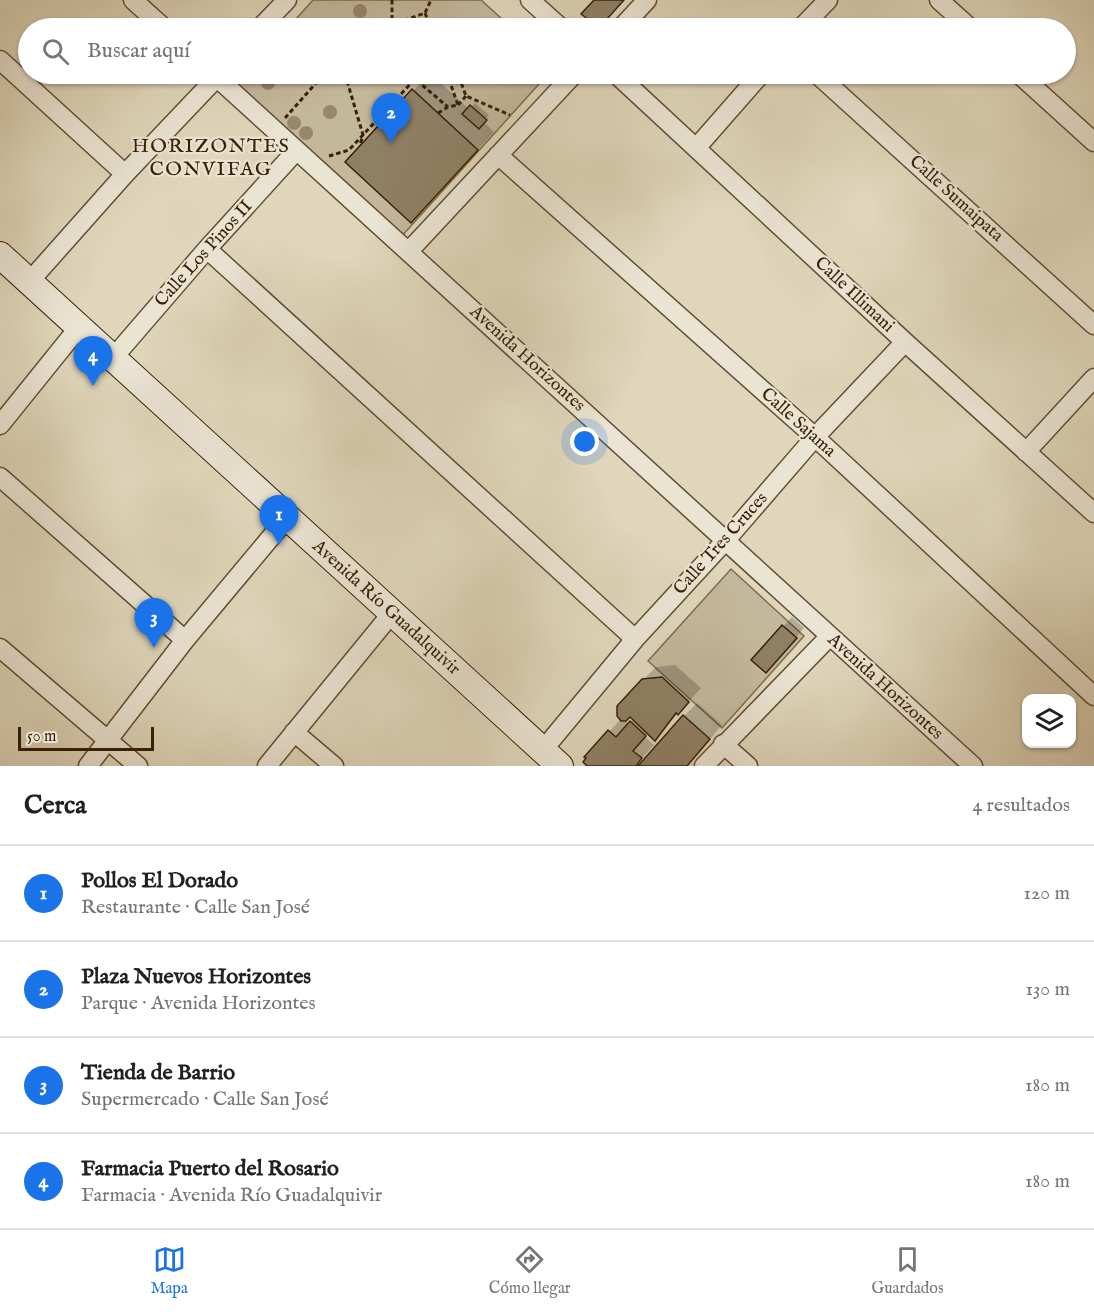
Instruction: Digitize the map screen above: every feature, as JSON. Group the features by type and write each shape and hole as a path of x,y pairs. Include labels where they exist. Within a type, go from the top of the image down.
{"street":[{"path":"134,0 153,18"},
{"path":"270,18 287,0"},
{"path":"530,0 550,18"},
{"path":"630,18 647,0"},
{"path":"811,18 828,0"},
{"path":"939,0 959,18"},
{"path":"0,60 18,76"},
{"path":"26,84 125,174"},
{"path":"29,282 209,84"},
{"name":"Avenida Horizontes","path":"226,84 296,151 409,251 829,637 973,766"},
{"path":"409,251 565,84"},
{"name":"Calle Illimani","path":"627,84 905,342 1094,513"},
{"path":"697,147 752,84"},
{"name":"Calle Sumaipata","path":"828,84 1094,325"},
{"path":"1031,84 1092,137"},
{"name":"Calle Los Pinos II","path":"113,358 296,151"},
{"name":"Calle Sajama","path":"498,155 815,437 1094,696"},
{"path":"207,249 635,639"},
{"name":"Avenida Río Guadalquivir","path":"0,255 551,758"},
{"path":"0,425 79,327"},
{"name":"Calle Tres Cruces","path":"551,758 635,639 726,540 815,437 905,342"},
{"path":"1026,452 1094,378"},
{"path":"0,477 185,640"},
{"path":"88,766 185,640 287,518"},
{"path":"267,766 392,613"},
{"path":"704,766 829,637"},
{"path":"3,656 138,766"},
{"path":"294,732 334,766"},
{"path":"723,744 748,766"}],"path":[{"path":"392,0 392,18"},
{"path":"411,18 425,13 431,0"},
{"path":"425,13 427,18"},
{"path":"277,126 315,84"},
{"path":"348,84 363,135 360,146"},
{"path":"326,156 349,150 410,84"},
{"path":"421,84 448,106"},
{"path":"451,84 458,105"},
{"path":"462,84 466,96 510,116"},
{"path":"438,113 448,106 458,105 466,96"}],"shaded area":[{"path":"313,0 481,0 501,18 297,18"},
{"path":"238,84 539,84 401,237 235,87"},
{"path":"731,569 804,636 722,728 648,661"}],"building":[{"path":"594,0 624,0 608,18 586,18 581,14"},
{"path":"412,89 478,150 411,223 345,162"},
{"path":"470,105 487,120 479,129 462,114"},
{"path":"782,625 797,638 766,673 751,660"},
{"path":"662,677 689,702 678,715 676,713 655,741 630,717 626,721 621,721 617,716 617,706 642,679"},
{"path":"683,715 710,739 687,766 638,766"},
{"path":"630,721 646,736 633,751 642,758 636,766 587,766 583,762 586,758 584,757 608,730 616,737"}],"place":[{"name":"Plaza Nuevos Horizontes","path":"391,143"},
{"name":"Farmacia Puerto del Rosario","path":"93,386"},
{"name":"Pollos El Dorado","path":"279,545"},
{"name":"Tienda de Barrio","path":"154,648"}],"district":[{"name":"HORIZONTES CONVIFAG","path":"211,158"}]}
